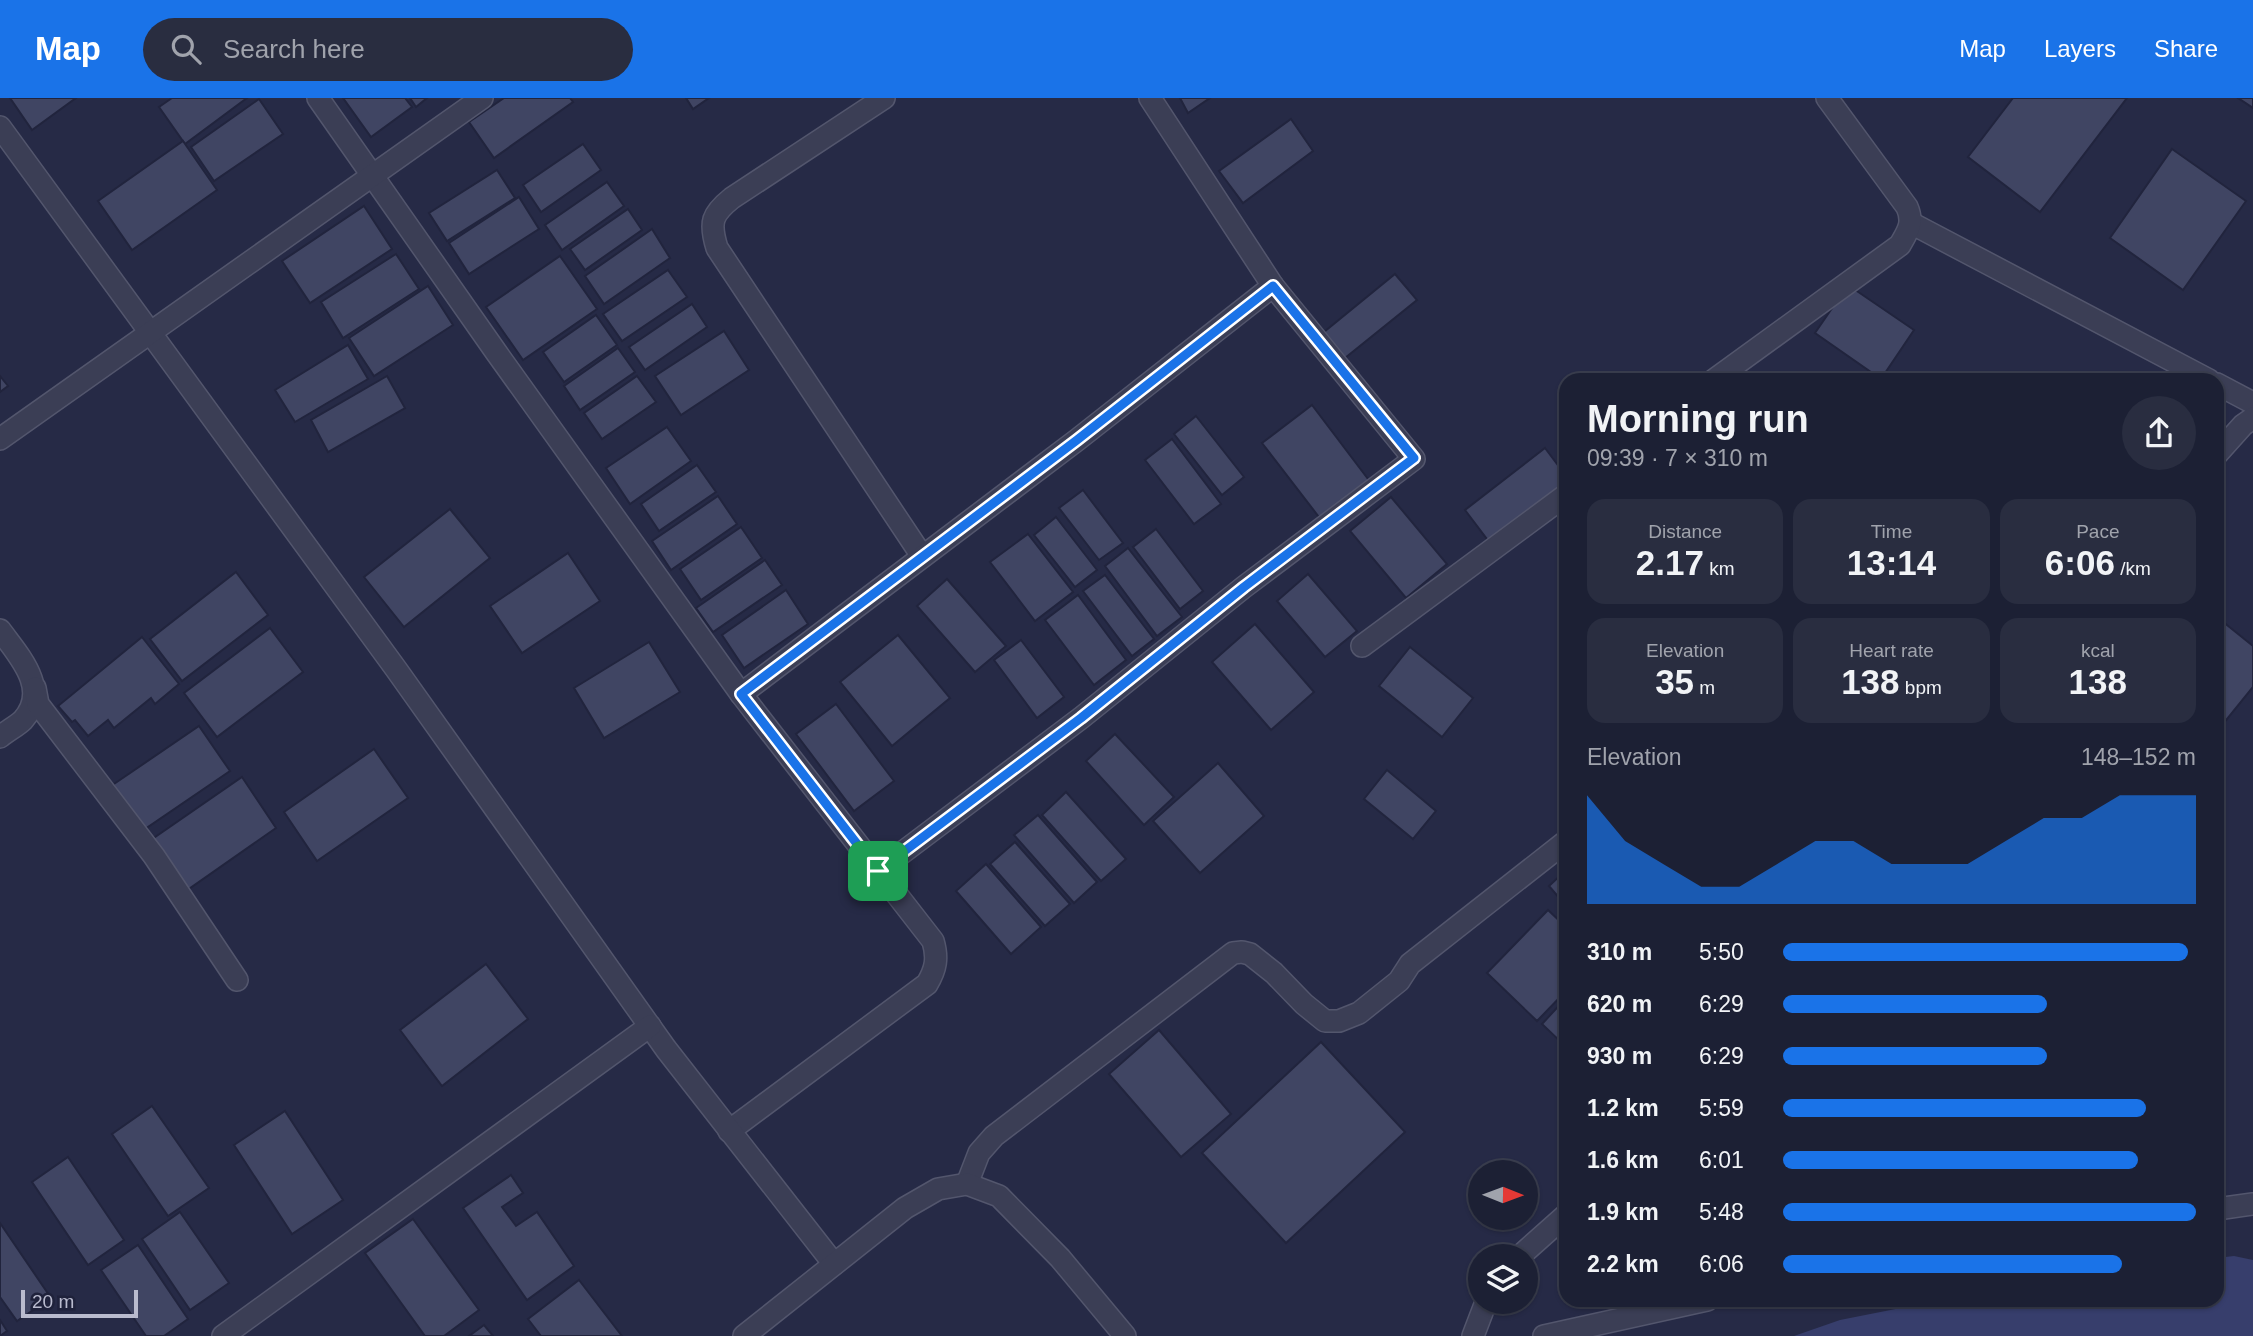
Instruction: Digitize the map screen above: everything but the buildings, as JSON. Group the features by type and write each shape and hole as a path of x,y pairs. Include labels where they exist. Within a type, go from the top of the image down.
{"street":[{"path":"318,98 741,694 933,941 937,953 936,969 926,984 729,1131"},
{"path":"0,439 482,98"},
{"path":"884,98 732,198 717,211 713,222 714,236 717,248 922,556"},
{"path":"878,871 1081,718 1244,587 1414,458 1273,286 1150,98"},
{"path":"1724,373 1900,245 1911,223 1907,207 1827,98"},
{"path":"0,127 397,669 650,1027 834,1264"},
{"path":"1911,223 2195,373"},
{"path":"741,694 1077,440 1273,286"},
{"path":"2224,388 2253,403"},
{"path":"2224,446 2253,418"},
{"path":"1362,646 1559,500"},
{"path":"0,630 29,670 38,704 154,856 237,980"},
{"path":"0,737 24,719 35,688"},
{"path":"967,1184 979,1153 994,1136 1233,953 1250,954 1325,1021 1339,1021 1359,1013 1399,981 1410,964 1559,847"},
{"path":"223,1336 650,1027"},
{"path":"744,1336 905,1208 938,1189 967,1184 999,1196 1023,1219 1060,1258 1125,1336"},
{"path":"2224,1208 2253,1204"},
{"path":"1533,1244 1559,1221"},
{"path":"1544,1336 1675,1307"},
{"path":"1473,1336 1481,1314"}],"water":[{"path":"2234,1256 2253,1260 2253,1336 1794,1336 1840,1320 1906,1307 2224,1307 2224,1257"}],"route":[{"path":"1273,286 1414,458 1244,587 1081,718 878,871 741,694 1077,440 1273,286"}]}
